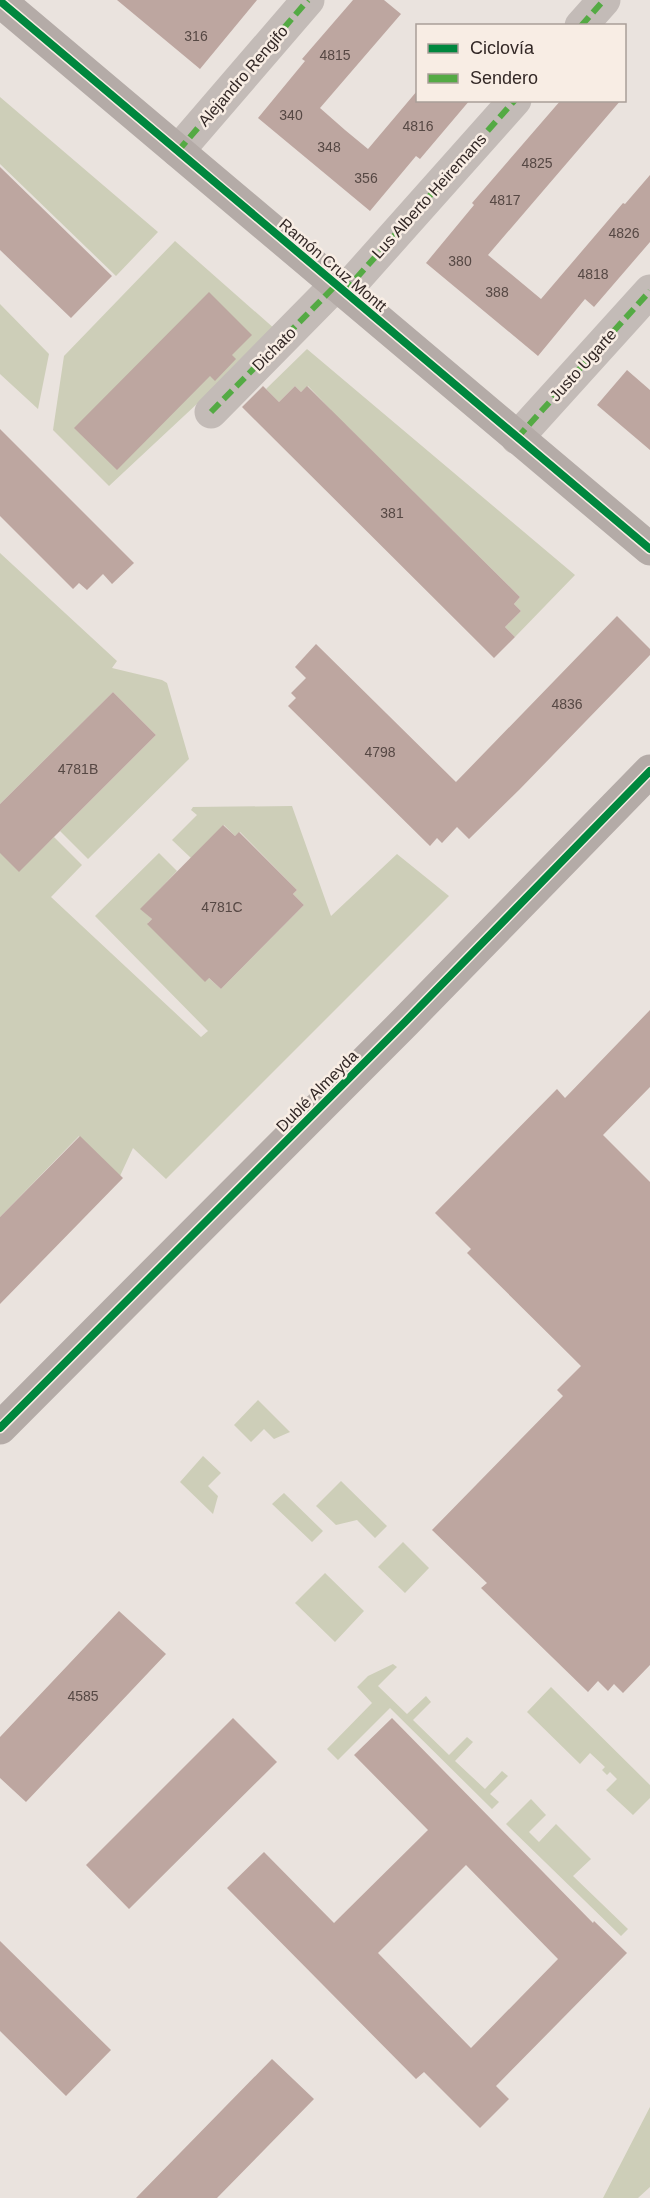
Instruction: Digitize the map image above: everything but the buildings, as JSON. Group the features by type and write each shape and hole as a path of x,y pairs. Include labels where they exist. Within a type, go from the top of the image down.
{"main road":[{"name":"Ramón Cruz Montt","path":"11,4 178,151 650,549"},
{"name":"Dublé Almeyda","path":"0,1428 405,1022 650,771"}],"street":[{"name":"Alejandro Rengifo","path":"178,151 308,0"},
{"path":"583,24 604,0"},
{"name":"Lus Alberto Heiremans","path":"340,289 512,102"},
{"name":"Dichato","path":"211,412 340,289"},
{"name":"Justo Ugarte","path":"517,438 650,291"}],"green space":[{"path":"0,97 158,232 116,276 0,164"},
{"path":"175,241 276,330 109,486 53,430 64,356"},
{"path":"0,304 49,354 38,409 0,374"},
{"path":"307,349 575,575 515,637 505,627 521,611 514,604 520,597 346,425 325,416 331,410 308,386 301,392 295,386 279,402 266,389"},
{"path":"0,553 117,661 112,668 167,683 189,759 88,859 60,831 156,735 113,692 0,804"},
{"path":"292,806 331,916 397,854 449,896 166,1179 133,1148 120,1176 79,1136 0,1217 0,852 20,870 54,837 82,865 51,897 201,1037 208,1031 95,916 159,853 177,871 141,909 152,919 148,923 221,989 304,905 293,894 297,890 240,832 235,836 224,825 191,858 172,840 197,815 191,810 193,807"},
{"path":"258,1400 290,1432 274,1439 264,1429 251,1442 234,1425"},
{"path":"203,1456 221,1473 208,1486 218,1496 213,1514 180,1482"},
{"path":"341,1481 387,1526 375,1538 357,1520 336,1525 316,1506"},
{"path":"284,1493 323,1531 312,1542 272,1504"},
{"path":"403,1542 429,1568 405,1593 378,1567"},
{"path":"325,1573 364,1611 335,1642 295,1603"},
{"path":"393,1664 397,1667 378,1686 407,1714 426,1696 431,1702 413,1720 449,1755 467,1737 473,1742 455,1761 485,1789 502,1771 508,1776 490,1794 499,1802 492,1809 390,1708 338,1760 327,1749 372,1703 357,1687 368,1676"},
{"path":"551,1687 650,1785 650,1798 633,1815 606,1790 617,1779 610,1772 607,1775 602,1770 605,1767 590,1753 580,1764 527,1712"},
{"path":"531,1799 546,1815 529,1832 539,1842 556,1824 591,1859 573,1876 628,1929 621,1936 506,1824"},
{"path":"650,2107 650,2187 638,2198 603,2198"}],"marked path":[{"path":"178,151 308,0"},
{"path":"583,24 604,0"},
{"path":"344,292 513,102"},
{"path":"211,412 336,285"},
{"path":"517,438 650,291"}],"cycle path":[{"path":"0,1 650,549"},
{"path":"0,1428 405,1022 650,771"}]}
